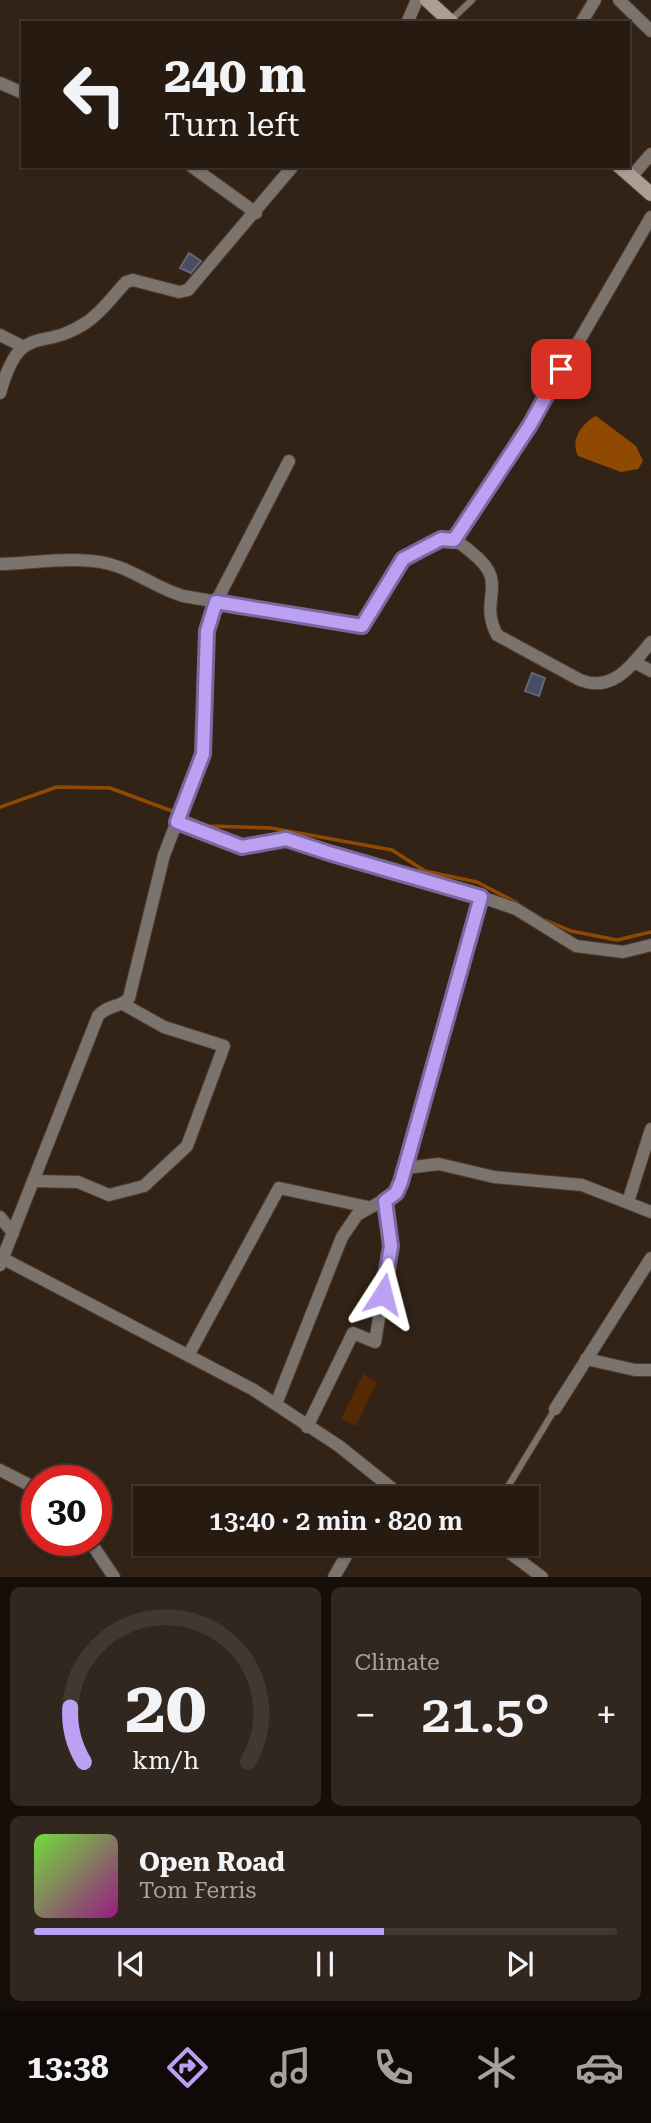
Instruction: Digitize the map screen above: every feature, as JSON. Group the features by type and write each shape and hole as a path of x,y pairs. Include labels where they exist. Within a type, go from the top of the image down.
{"main road":[{"path":"426,0 449,21"},
{"path":"621,168 651,194"}],"street":[{"path":"408,21 417,0"},
{"path":"582,21 595,0"},
{"path":"619,0 651,32"},
{"path":"1,87 21,92"},
{"path":"631,177 651,154"},
{"path":"194,168 256,213"},
{"path":"0,393 15,354 22,346 72,331 89,322 126,282 133,280 179,292 188,290 291,168"},
{"path":"454,540 530,425 651,217"},
{"path":"0,335 22,346"},
{"path":"289,461 216,602 207,631 203,754 164,855 129,998 123,1004 106,1007 98,1016 1,1260 189,1354 276,1404 346,1451 389,1486"},
{"path":"0,564 97,562 120,567 159,589 216,602 362,626 403,559 441,539 454,540 486,564 492,574 490,616 497,635 508,643 592,685 612,681 634,662 651,642"},
{"path":"634,662 651,671"},
{"path":"177,822 242,847 278,839 310,844 329,853 481,897 516,909 576,946 623,952 651,945"},
{"path":"276,1404 342,1237 357,1215 396,1193 481,897"},
{"path":"33,1181 78,1182 109,1195 144,1186 187,1146 224,1046 164,1027 123,1004"},
{"path":"628,1202 651,1129"},
{"path":"405,1168 439,1164 494,1177 582,1185 651,1212"},
{"path":"189,1354 279,1188 368,1207"},
{"path":"307,1427 353,1333 375,1342 391,1246 385,1201"},
{"path":"0,1217 13,1233"},
{"path":"555,1409 651,1258"},
{"path":"586,1359 635,1370 651,1370"},
{"path":"0,1470 21,1481"},
{"path":"100,1556 114,1577"},
{"path":"334,1577 346,1556"},
{"path":"514,1556 542,1577"}],"lane":[{"path":"451,21 472,0"},
{"path":"508,1486 555,1409"}],"shaded area":[{"path":"596,416 636,446 643,461 638,469 621,472 578,456 575,444 578,433"},
{"path":"363,1374 377,1382 356,1426 341,1419"}],"building":[{"path":"189,253 201,261 191,273 180,268"},
{"path":"532,673 545,678 539,696 525,691"}],"waterway":[{"path":"0,807 57,787 110,788 172,811"},
{"path":"189,818 208,826 271,828 392,850 425,871 477,882 517,903"},
{"path":"545,920 571,931 617,940 651,932"}],"route":[{"path":"383,1294 391,1246 385,1201 396,1193 401,1182 481,897 329,853 310,844 286,839 242,847 227,844 177,822 189,797 203,754 207,631 216,602 362,626 403,559 441,539 454,540 530,425 561,369"}]}
